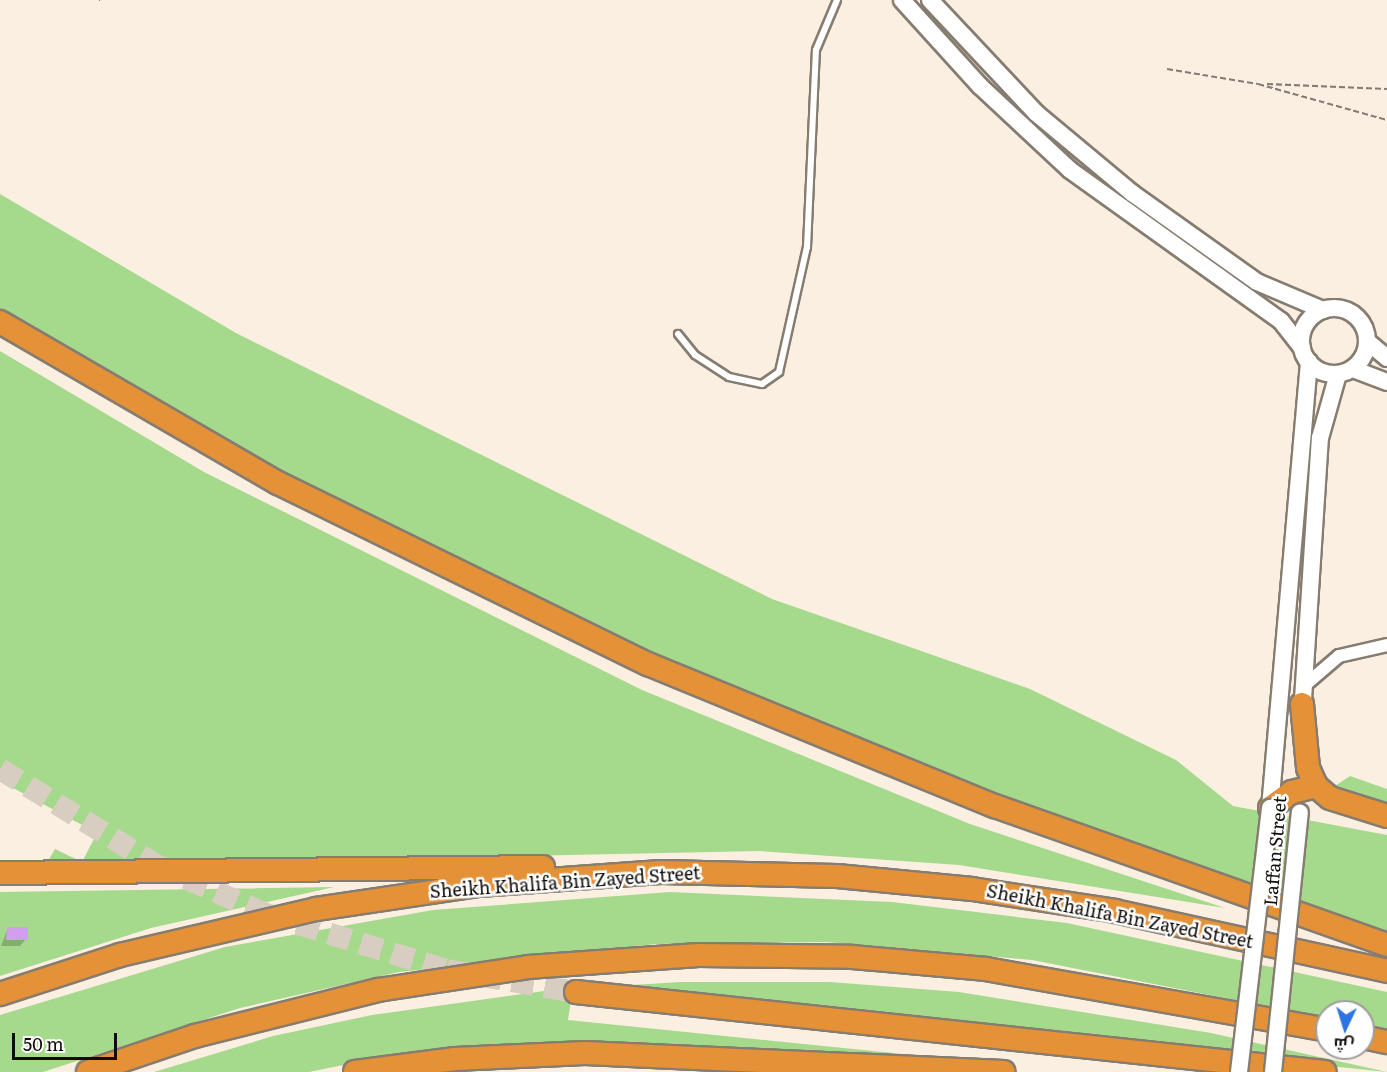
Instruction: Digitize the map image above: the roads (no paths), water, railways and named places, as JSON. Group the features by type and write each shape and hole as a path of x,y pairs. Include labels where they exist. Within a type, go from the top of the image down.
{"highway":[{"path":"0,322 278,483 648,664 1005,810 1387,945"},
{"path":"1303,695 1308,787"},
{"path":"1270,808 1308,787"},
{"path":"1308,787 1330,798 1387,816"},
{"path":"0,873 520,867 661,872"},
{"name":"Sheikh Khalifa Bin Zayed Street","path":"0,994 120,955 316,909 479,885 661,872 837,876 984,890 1166,921 1387,971"},
{"path":"88,1072 195,1036 378,990 528,967 699,955 852,957 974,968 1315,1028"},
{"path":"576,992 1325,1072"},
{"path":"355,1072 455,1059 585,1053 1004,1072"}],"street":[{"path":"902,0 987,93 1070,170 1281,321 1305,355 1345,371 1387,382"},
{"path":"930,0 1036,113 1132,193 1257,282 1323,310 1354,314 1368,342 1387,358"},
{"path":"1305,355 1305,325 1323,310"},
{"path":"1303,695 1320,438 1345,371 1368,342"},
{"name":"Laffan Street","path":"1239,1072 1270,808 1305,355"},
{"path":"1303,695 1339,656 1387,645"},
{"name":"Laffan Street","path":"1274,1072 1300,812 1308,787"}],"lane":[{"path":"678,334 695,355 729,377 762,384 779,372 807,247 816,50 837,0"}],"tunnel":[{"path":"0,769 156,865 266,914 447,970 576,992"}]}
